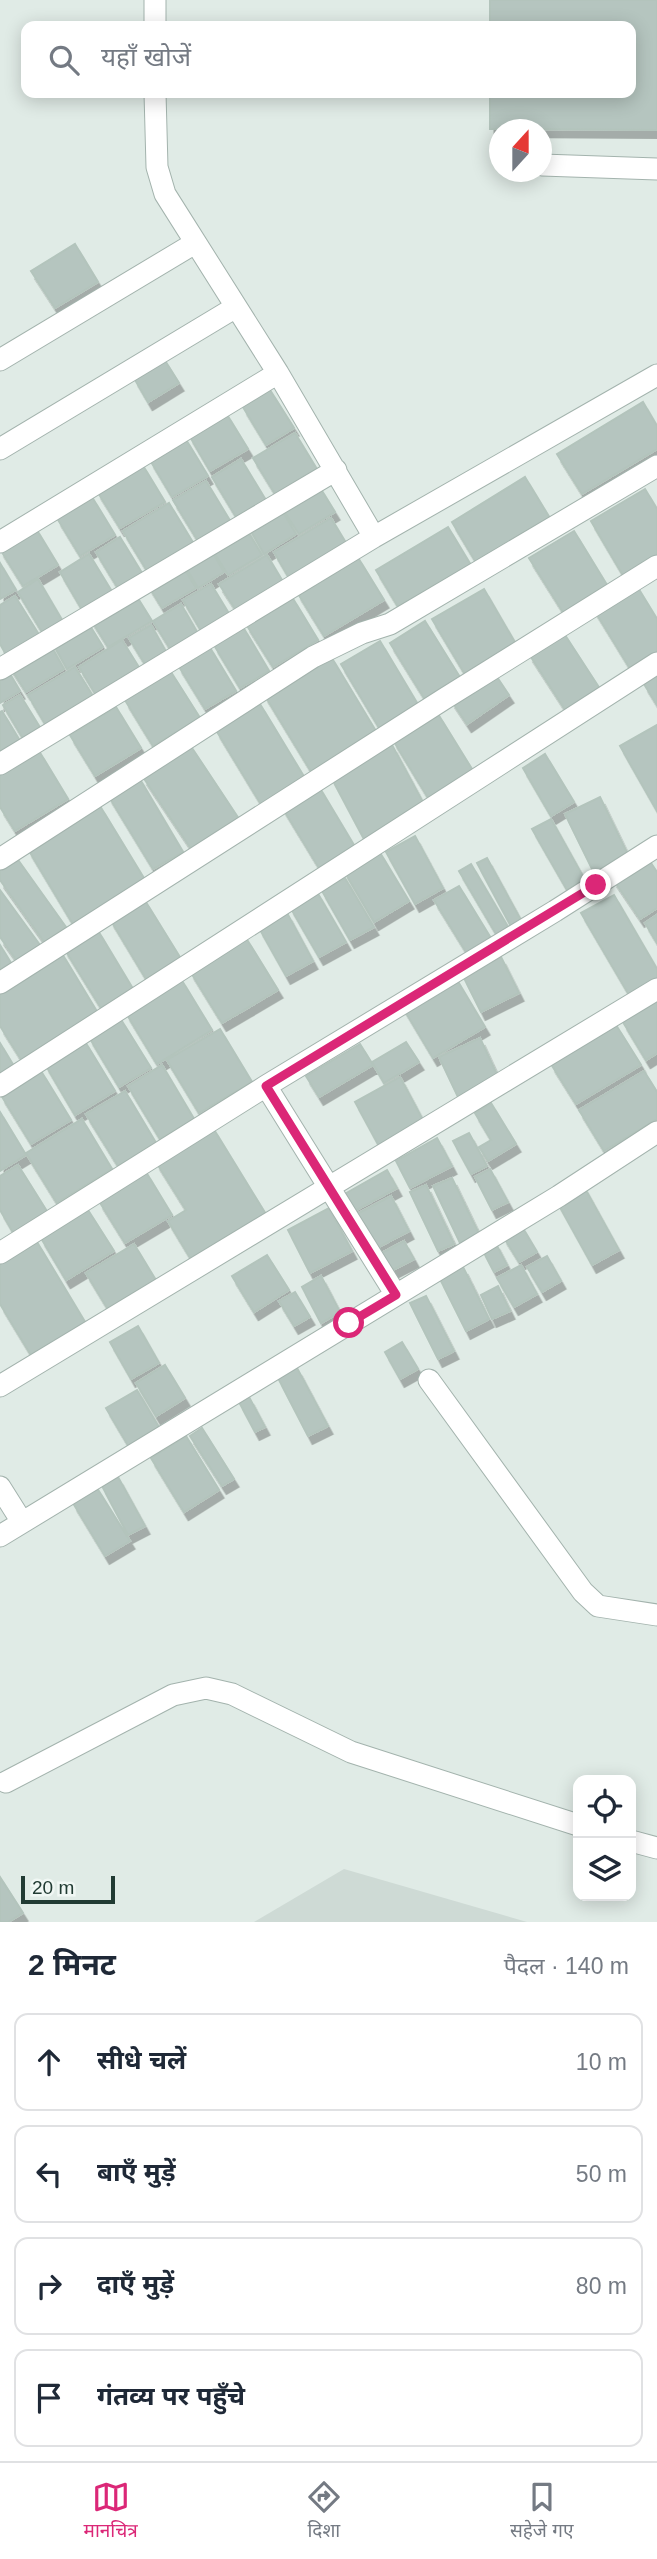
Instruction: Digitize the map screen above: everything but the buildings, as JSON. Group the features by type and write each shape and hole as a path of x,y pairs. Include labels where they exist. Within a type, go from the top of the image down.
{"street":[{"path":"155,0 155,21"},
{"path":"155,98 157,167 164,194 278,373 374,537"},
{"path":"552,165 657,169"},
{"path":"0,360 195,243"},
{"path":"0,449 236,307"},
{"path":"0,542 278,373"},
{"path":"0,764 374,537 657,375"},
{"path":"0,859 313,657 390,624 657,466"},
{"path":"0,669 336,470"},
{"path":"0,983 657,566"},
{"path":"0,1086 657,663"},
{"path":"0,1253 657,846"},
{"path":"0,1386 657,989"},
{"path":"266,1086 396,1295"},
{"path":"0,1536 559,1196 657,1132"},
{"path":"429,1380 583,1592 598,1606 657,1615"},
{"path":"0,1487 22,1522"},
{"path":"6,1782 173,1695 206,1688 232,1694 351,1752 573,1823"},
{"path":"636,1842 657,1848"}],"shaded area":[{"path":"344,1869 527,1922 254,1922"}],"route":[{"path":"349,1323 396,1295 266,1086 596,885"}]}
